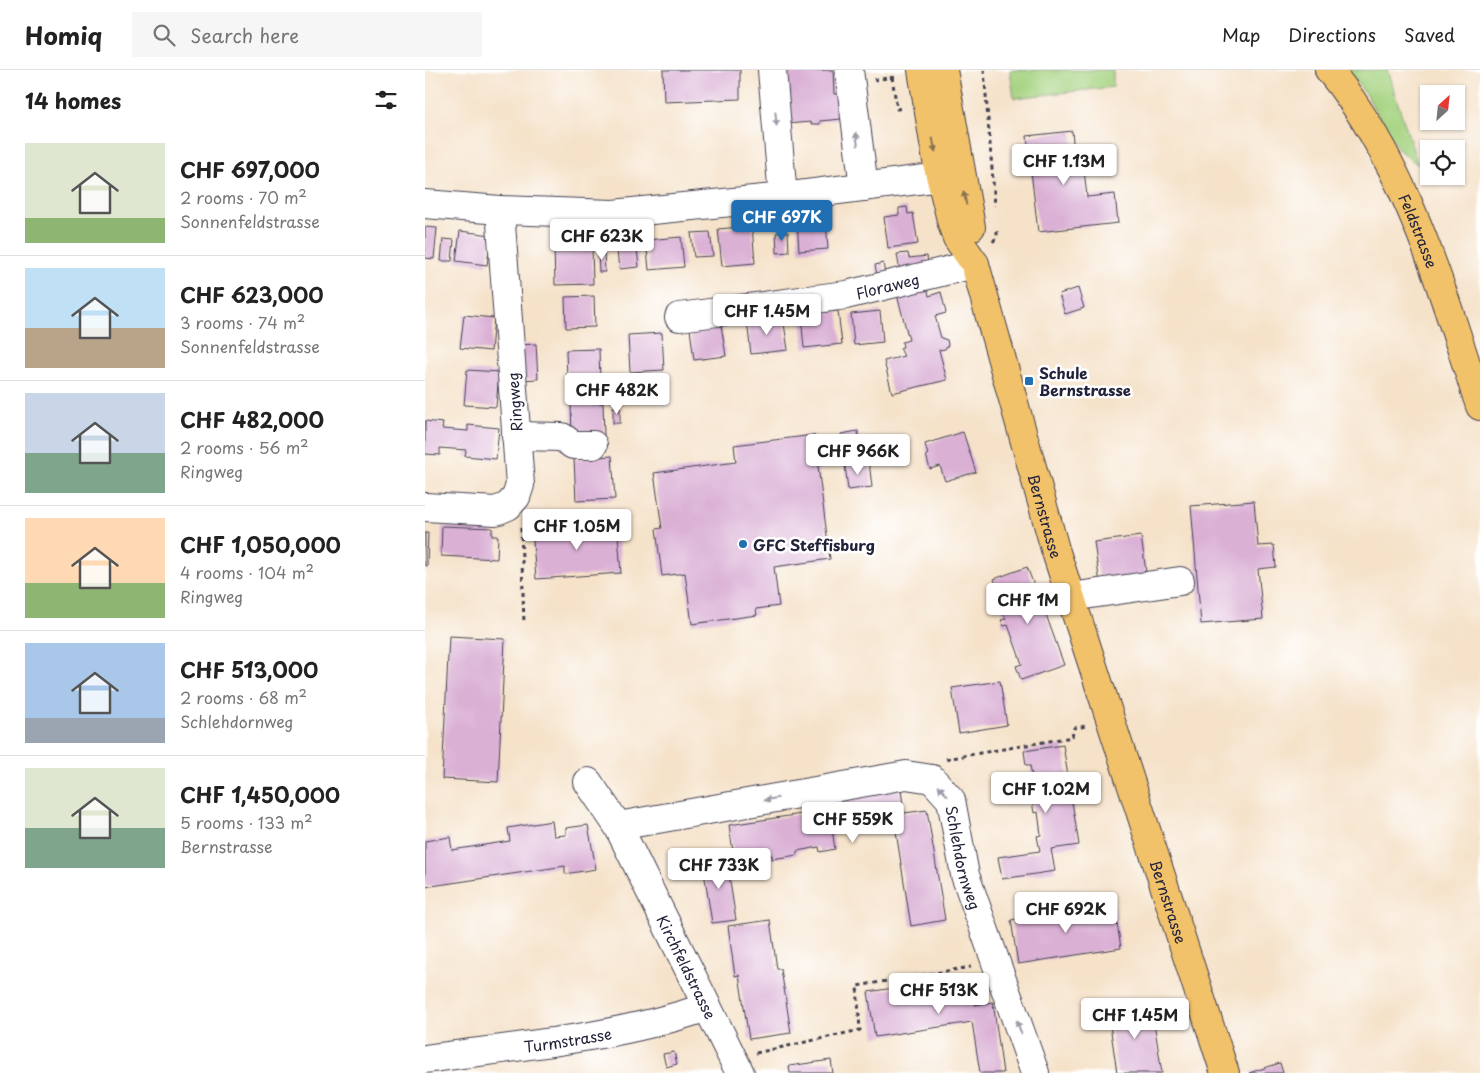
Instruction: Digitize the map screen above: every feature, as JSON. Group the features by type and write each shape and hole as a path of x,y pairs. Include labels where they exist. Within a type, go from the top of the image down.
{"main road":[{"name":"Bernstrasse","path":"921,70 941,177 952,224 957,238 983,255 1052,540 1225,1073"},
{"path":"943,70 969,220 983,255"},
{"name":"Feldstrasse","path":"1329,70 1359,111 1377,140 1406,196 1423,238 1480,406"}],"street":[{"path":"772,70 783,197"},
{"path":"859,75 864,187"},
{"path":"425,204 500,210 613,214 783,197 941,177"},
{"name":"Ringweg","path":"425,508 496,511 508,506 516,497 520,485 500,210"},
{"name":"Floraweg","path":"679,317 846,295 983,255"},
{"path":"516,436 562,437 573,445 593,445"},
{"path":"1071,597 1180,581"},
{"path":"617,826 906,775 932,779"},
{"name":"Schlehdornweg","path":"932,779 951,800 965,875 1035,1073"},
{"name":"Kirchfeldstrasse","path":"588,782 617,826 737,1066"},
{"name":"Turmstrasse","path":"425,1059 598,1035 682,1015 707,1007"}],"path":[{"path":"984,70 995,207"},
{"path":"859,75 894,77 897,108"},
{"path":"983,255 997,236 997,226"},
{"path":"521,524 524,624"},
{"path":"932,779 946,759 1072,737 1074,728 1110,722"},
{"path":"737,1066 860,1030 857,986 996,962"}],"green space":[{"path":"1010,70 1113,70 1113,87 1014,98"},
{"path":"1347,70 1387,70 1418,165 1399,150 1367,96"}],"building":[{"path":"663,70 740,70 740,99 664,102"},
{"path":"782,70 833,70 834,94 839,94 841,119 820,121 820,124 811,124 811,122 786,124"},
{"path":"1072,131 1074,152 1082,152 1087,197 1115,194 1118,223 1038,232 1027,136"},
{"path":"907,207 908,214 913,213 918,244 888,248 884,217 899,215 899,208"},
{"path":"826,219 828,249 799,251 797,221"},
{"path":"752,226 755,263 722,266 718,229"},
{"path":"425,227 437,228 434,259 425,258"},
{"path":"460,231 491,235 487,265 456,261"},
{"path":"710,232 713,256 694,257 691,233"},
{"path":"788,232 789,252 777,253 776,233"},
{"path":"681,237 684,267 649,270 646,240"},
{"path":"443,239 454,240 452,261 441,261"},
{"path":"592,244 593,284 555,285 554,246"},
{"path":"637,249 639,267 619,269 617,251"},
{"path":"604,250 605,272 599,272 598,251"},
{"path":"908,253 909,258 927,256 928,265 900,272 897,254"},
{"path":"883,263 886,279 878,280 875,265"},
{"path":"926,283 929,296 941,292 946,313 935,316 941,338 947,340 948,345 945,349 939,350 947,380 892,393 884,361 904,356 900,348 903,347 902,342 909,340 896,291"},
{"path":"1078,288 1084,308 1065,314 1059,294"},
{"path":"594,296 595,327 566,328 565,297"},
{"path":"838,311 842,344 804,348 801,315"},
{"path":"880,311 883,342 854,345 851,314"},
{"path":"464,315 494,318 491,351 460,348"},
{"path":"783,317 788,350 751,354 747,321"},
{"path":"721,325 726,356 694,360 690,329"},
{"path":"662,333 664,370 630,372 628,335"},
{"path":"536,344 538,379 520,380 518,345"},
{"path":"599,349 600,381 567,381 566,350"},
{"path":"467,370 499,372 496,407 464,405"},
{"path":"603,403 604,436 572,437 571,404"},
{"path":"613,407 620,407 620,423 613,423"},
{"path":"425,421 443,423 442,429 468,431 468,425 499,428 496,459 465,456 466,450 440,448 440,455 425,454"},
{"path":"858,431 859,442 842,445 841,434"},
{"path":"963,432 976,472 945,481 940,466 930,469 925,444"},
{"name":"GFC Steffisburg","path":"814,435 830,559 774,567 779,606 756,609 757,615 692,624 685,573 662,576 656,529 662,528 654,473 736,462 734,445"},
{"path":"612,456 615,499 576,501 574,459"},
{"path":"869,462 872,487 848,490 845,465"},
{"path":"1254,501 1258,546 1274,545 1276,567 1258,569 1263,619 1201,624 1191,506"},
{"path":"617,523 621,573 536,579 532,529"},
{"path":"442,526 492,528 492,536 498,536 497,559 441,556"},
{"path":"425,533 428,533 427,566 425,566"},
{"path":"1141,536 1147,579 1100,584 1094,542"},
{"path":"1027,567 1035,588 1032,589 1035,596 1039,595 1064,665 1021,680 1016,666 1022,664 1008,625 1004,626 1001,620 1006,619 1001,608 1007,606 1005,599 1002,600 994,579"},
{"path":"449,636 505,639 498,782 442,779"},
{"path":"1000,681 1007,725 959,733 952,688"},
{"path":"1063,745 1079,845 1051,849 1055,871 1002,879 998,857 1040,851 1037,836 1041,835 1038,812 1034,813 1030,788 1034,787 1030,765 1026,765 1024,751"},
{"path":"901,789 904,813 927,810 945,920 911,926 893,813 831,823 835,849 820,852 819,847 797,851 797,855 772,859 772,855 748,858 749,862 735,865 729,825 828,810 827,800"},
{"path":"552,821 554,836 566,835 566,828 588,825 596,869 565,874 565,866 425,887 425,841 450,837 452,850 510,841 508,828"},
{"path":"726,856 736,920 712,923 702,859"},
{"path":"1114,904 1121,948 1018,964 1011,920"},
{"path":"770,920 777,969 781,969 791,1033 749,1039 739,975 735,976 728,926"},
{"path":"971,976 975,1005 993,1002 1003,1073 980,1073 972,1022 875,1037 868,992"},
{"path":"1151,1004 1162,1073 1117,1073 1108,1011"},
{"path":"674,1052 677,1064 666,1067 663,1054"},
{"path":"831,1060 833,1073 790,1073 789,1066"},
{"path":"1280,1063 1283,1073 1249,1073"}],"place":[{"name":"Schule Bernstrasse","path":"1029,381"},
{"name":"GFC Steffisburg","path":"743,544"}]}
